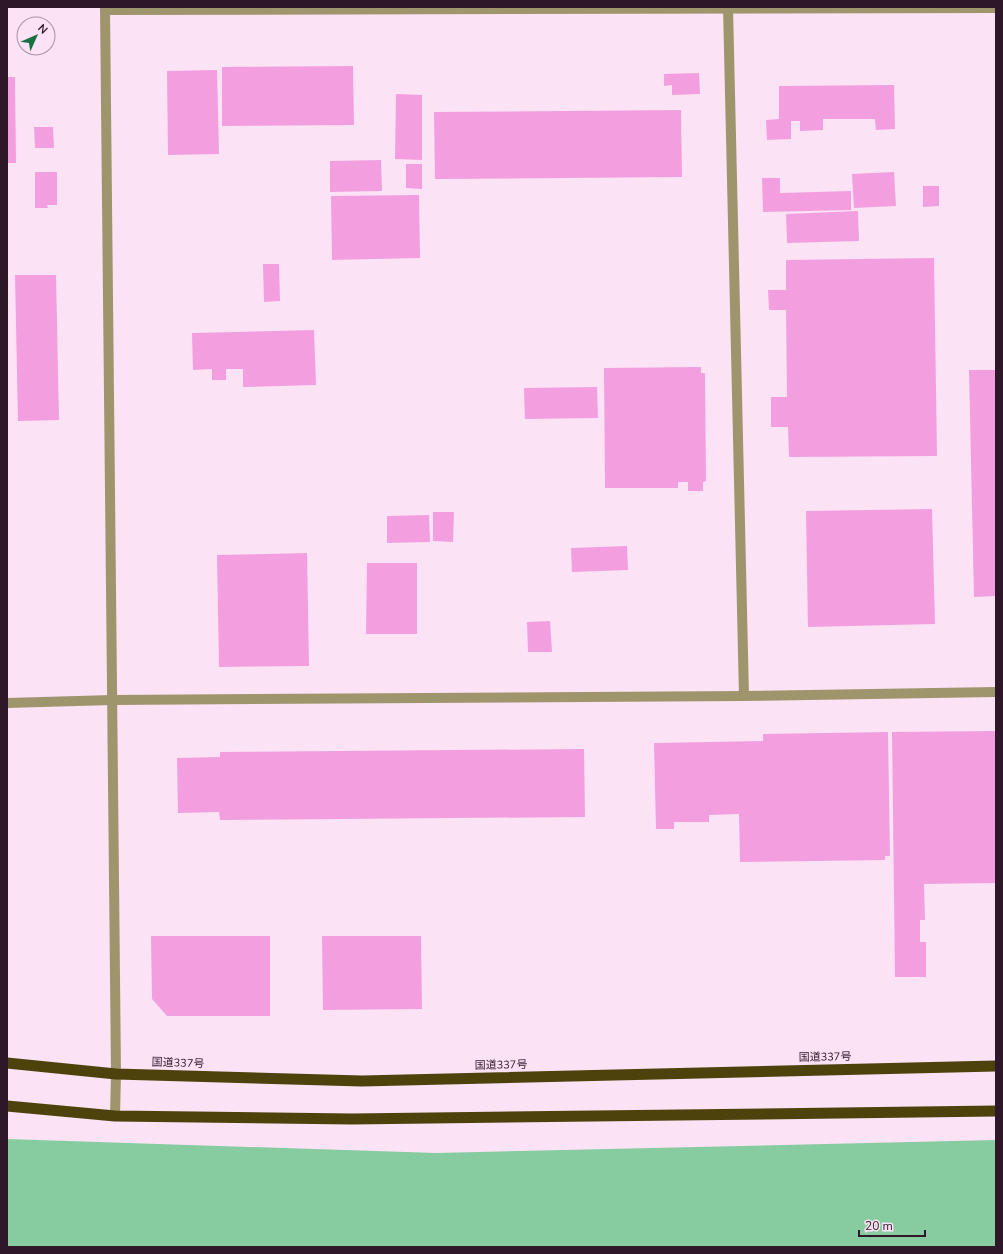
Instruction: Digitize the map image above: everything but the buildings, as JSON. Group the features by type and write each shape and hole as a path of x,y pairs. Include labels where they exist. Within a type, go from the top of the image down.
{"highway":[{"name":"国道337号","path":"7,1063 116,1074 362,1081 996,1066"},
{"path":"7,1106 115,1116 352,1119 996,1111"}],"street":[{"path":"115,1116 116,1074 105,8 996,8"},
{"path":"728,8 744,696"},
{"path":"7,703 112,700 744,696 996,692"}],"green space":[{"path":"7,1139 436,1153 996,1140 996,1247 7,1247"}]}
